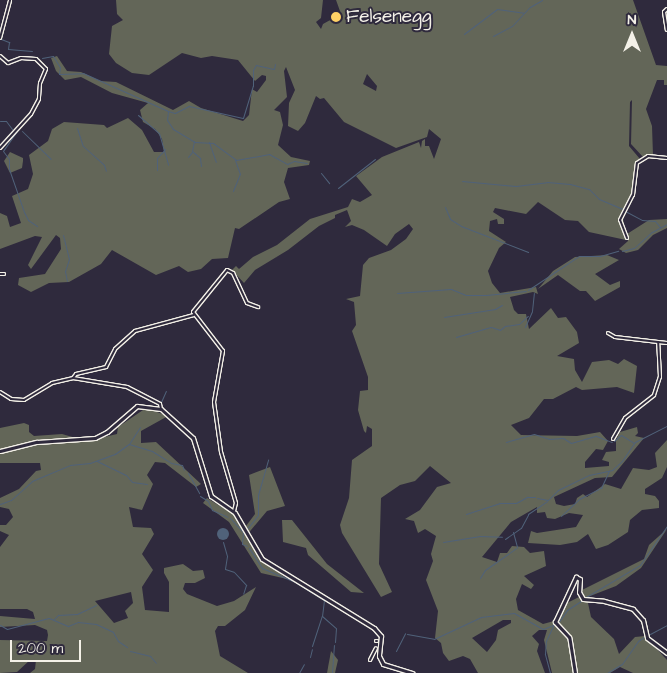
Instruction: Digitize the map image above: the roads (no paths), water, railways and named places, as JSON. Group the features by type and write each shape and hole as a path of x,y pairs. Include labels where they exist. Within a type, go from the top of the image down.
{"street":[{"path":"0,38 10,0"},
{"path":"667,9 664,14 667,30"},
{"path":"0,56 8,63 21,58 36,59 46,69 40,83 39,98 31,114 0,148"},
{"path":"628,238 620,220 633,195 636,163 648,156 667,158"},
{"path":"73,378 76,374 106,367 115,349 135,331 194,315 225,271 233,273 247,303 258,307"},
{"path":"194,315 223,352 214,402 221,452 236,503 234,511"},
{"path":"608,333 614,337 667,342"},
{"path":"613,439 625,418 654,395 660,377 658,342"},
{"path":"0,392 11,399 24,400 52,383 73,378 127,386 160,404 161,408 193,438 211,496 234,511 262,558 374,628 381,637 380,658 383,664 413,673"},
{"path":"0,451 37,442 95,438 109,431 136,407 161,408"},
{"path":"575,673 569,637 555,621 576,577 580,579 579,592 583,599 605,601 633,609 643,620 648,639 667,653"},
{"path":"376,640 381,637"},
{"path":"370,660 376,648"}],"water":[{"path":"225,528 228,529 228,539 221,540 218,539 217,532 218,529"}],"waterway":[{"path":"493,36 512,26 530,7 542,0"},
{"path":"464,34 497,9 524,13"},
{"path":"1,39 9,42 8,49 32,51"},
{"path":"42,58 53,56 60,67 59,74 83,73 168,111 167,120 173,129 195,142 213,143 236,160 269,154 287,164 294,161 307,163"},
{"path":"168,111 175,113 189,106 243,118 253,86 253,70 256,65 274,69 275,64"},
{"path":"138,115 159,133 168,165"},
{"path":"0,121 6,121 12,129"},
{"path":"77,128 83,146 104,165 106,171"},
{"path":"17,131 3,151 9,159 9,169 24,212 28,220 37,226"},
{"path":"22,131 51,159"},
{"path":"194,141 192,151 200,158 201,166"},
{"path":"209,142 216,162"},
{"path":"157,170 157,158 165,149"},
{"path":"188,157 192,152"},
{"path":"338,188 375,159"},
{"path":"233,191 240,174 235,160"},
{"path":"321,173 329,183"},
{"path":"462,181 516,186 547,182 570,184 589,189 599,199 622,209"},
{"path":"445,207 450,219 461,226 528,252"},
{"path":"625,211 642,220 655,221 660,227"},
{"path":"622,251 634,248 652,232 667,224"},
{"path":"63,235 69,259 65,271 67,281"},
{"path":"528,290 579,256 600,256 618,251"},
{"path":"397,293 451,289 466,295 486,295 526,291"},
{"path":"525,327 532,311 534,293"},
{"path":"444,317 495,309 502,305"},
{"path":"456,337 491,327 500,330 505,326 519,324 528,316"},
{"path":"161,402 166,391"},
{"path":"537,498 548,500 558,490 589,475 612,470 622,461 635,442 667,426"},
{"path":"129,444 140,427"},
{"path":"506,442 534,434 549,439 563,438 571,443 596,436 612,442"},
{"path":"614,441 621,435 634,443"},
{"path":"0,504 11,500 32,481 70,465 90,463 115,454 129,444 152,451 171,463 182,465 184,470"},
{"path":"246,530 258,515 258,495 268,459"},
{"path":"97,461 126,475 132,482 147,484"},
{"path":"561,516 579,499 601,488 609,471"},
{"path":"188,473 199,493"},
{"path":"200,496 208,501 212,510 228,517"},
{"path":"466,514 499,503 516,503 527,497 535,497"},
{"path":"528,514 547,501"},
{"path":"505,539 521,528 528,515"},
{"path":"230,518 243,532 242,544 247,546"},
{"path":"586,597 640,565 667,526"},
{"path":"513,532 517,547"},
{"path":"443,542 479,536 502,537"},
{"path":"223,542 227,556 225,569 234,572 246,585 243,594"},
{"path":"249,548 262,568 295,582 324,600 322,616 336,628 335,642"},
{"path":"480,578 485,570 516,548"},
{"path":"558,623 567,610 581,601"},
{"path":"54,619 58,615 77,614 96,605"},
{"path":"407,634 434,639 481,617 514,613 543,629 553,625"},
{"path":"312,646 322,616"},
{"path":"0,625 7,629 49,618 68,626 78,622 96,624 113,632 118,641 127,647"},
{"path":"650,634 667,625"},
{"path":"550,673 545,654 546,641 553,626"},
{"path":"396,651 405,633"},
{"path":"607,673 622,664 638,641 644,637"},
{"path":"332,673 334,645"},
{"path":"310,657 312,649"},
{"path":"130,651 150,656 156,663"},
{"path":"299,673 304,664"}],"place":[{"name":"Felsenegg","path":"336,17"}]}
